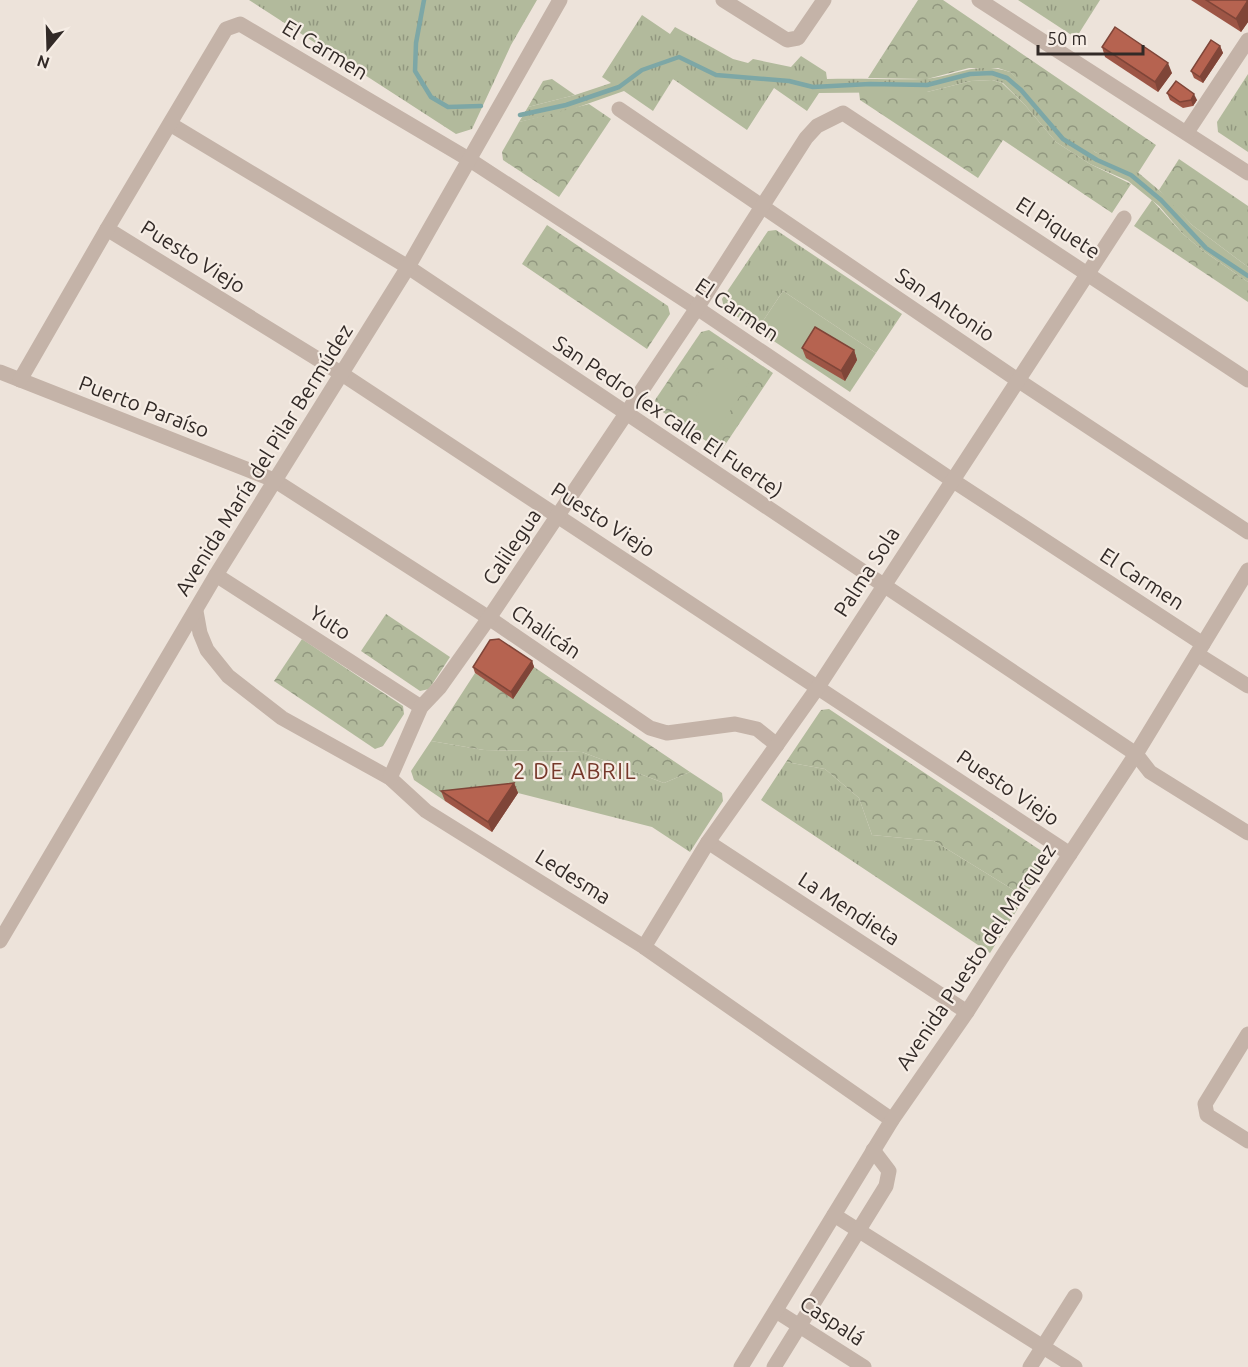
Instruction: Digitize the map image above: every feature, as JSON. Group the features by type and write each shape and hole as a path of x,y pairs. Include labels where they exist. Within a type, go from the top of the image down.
{"street":[{"name":"Avenida María del Pilar Bermúdez","path":"0,941 216,575 408,267 560,0"},
{"path":"723,0 787,40 798,38 824,0"},
{"path":"979,0 1188,132 1248,173"},
{"name":"El Carmen","path":"170,124 226,29 240,24 470,160 697,308 1200,649 1248,686"},
{"path":"1188,132 1248,40"},
{"name":"San Antonio","path":"619,109 1019,381 1248,532"},
{"name":"Calilegua","path":"390,778 422,707 440,687 489,618 697,308 761,205 811,132 817,126 843,113"},
{"name":"El Piquete","path":"843,113 1248,380"},
{"path":"20,380 170,124"},
{"name":"San Pedro (ex calle El Fuerte)","path":"170,124 408,267 1136,754 1150,772 1248,833"},
{"name":"Palma Sola","path":"644,947 708,842 818,687 1124,218"},
{"name":"Puesto Viejo","path":"107,229 342,374 1070,854"},
{"name":"Puerto Paraíso","path":"0,372 274,480"},
{"name":"Chalicán","path":"274,480 489,618 650,728 667,733 735,724 757,729 777,745"},
{"name":"Avenida Puesto del Marquez","path":"741,1367 892,1119 967,1012 1136,754 1248,570"},
{"name":"Yuto","path":"216,575 422,707"},
{"name":"Ledesma","path":"196,611 200,633 207,650 228,676 282,718 390,778 426,811 644,947 892,1119"},
{"name":"La Mendieta","path":"708,842 967,1012"},
{"path":"1248,1034 1205,1104 1207,1115 1248,1141"},
{"path":"774,1367 886,1186 889,1171 873,1150"},
{"path":"834,1215 1075,1367"},
{"path":"1030,1367 1075,1296"},
{"name":"Caspalá","path":"776,1311 864,1367"}],"green space":[{"path":"249,0 537,0 511,45 472,129 456,134"},
{"path":"918,0 943,0 1156,145 1138,173 1095,152 1065,132 1010,72 998,68 969,68 927,79 868,78"},
{"path":"1018,0 1100,0 1076,38"},
{"path":"642,15 670,34 675,27 733,59 748,63 753,59 791,67 801,56 826,72 827,79 924,79 975,68 1010,72 1095,152 1134,169 1167,197 1192,225 1248,267 1248,282 1202,250 1183,234 1159,206 1128,181 1090,164 1056,142 1003,83 992,80 971,81 927,92 819,93 807,111 774,88 747,130 673,79 653,111 624,91 567,111 519,122 528,107 611,83 602,77"},
{"path":"1248,74 1248,152 1218,132 1217,122"},
{"path":"552,79 575,95 528,107 543,81"},
{"path":"992,80 1002,83 1025,105 1056,142 1090,164 1131,184 1112,213 1003,140 978,178 860,100 859,92 927,92 971,81"},
{"path":"589,104 611,119 559,197 503,160 502,152 519,122"},
{"path":"1179,159 1248,206 1248,267 1192,225 1159,190"},
{"path":"1152,200 1183,234 1248,282 1248,302 1134,226"},
{"path":"547,225 668,306 670,314 647,349 522,264"},
{"path":"776,230 902,314 876,353 783,291 757,330 724,308 722,299 768,231"},
{"path":"783,291 876,353 850,392 757,330"},
{"path":"709,330 773,373 721,451 657,408 655,400 701,332"},
{"path":"718,363 749,383 713,436 683,416"},
{"path":"386,614 450,657 429,689 420,691 361,651"},
{"path":"302,639 403,706 404,714 383,746 375,749 274,681"},
{"path":"534,667 690,772 664,783 582,752 484,750 431,741 475,673 513,698"},
{"path":"829,709 1046,854 1047,862 1025,897 934,841 872,835 859,798 825,769 786,762 821,710"},
{"path":"431,741 484,750 582,752 664,783 690,772 722,793 723,801 690,852 652,827 518,793 445,801 414,780 411,771"},
{"path":"786,762 825,769 859,798 872,835 934,841 1025,897 990,953 761,800"}],"building":[{"path":"1206,0 1247,0 1247,2 1236,19"},
{"path":"1115,27 1168,63 1155,82 1102,47"},
{"path":"1211,40 1220,46 1200,77 1191,71"},
{"path":"1176,81 1194,94 1191,100 1180,102 1167,93"},
{"path":"815,327 854,350 841,371 802,348"},
{"path":"499,639 532,661 511,692 473,667 490,640"},
{"path":"514,783 488,822 441,791"}],"waterway":[{"path":"424,0 416,43 415,71 431,97 448,107 481,106"},
{"path":"520,115 566,105 619,87 642,70 679,57 716,75 789,81 813,87 870,84 927,85 970,74 992,73 1007,78 1021,90 1063,139 1097,160 1131,175 1161,200 1206,248 1248,276"}],"district":[{"name":"2 DE ABRIL","path":"575,771"}]}
